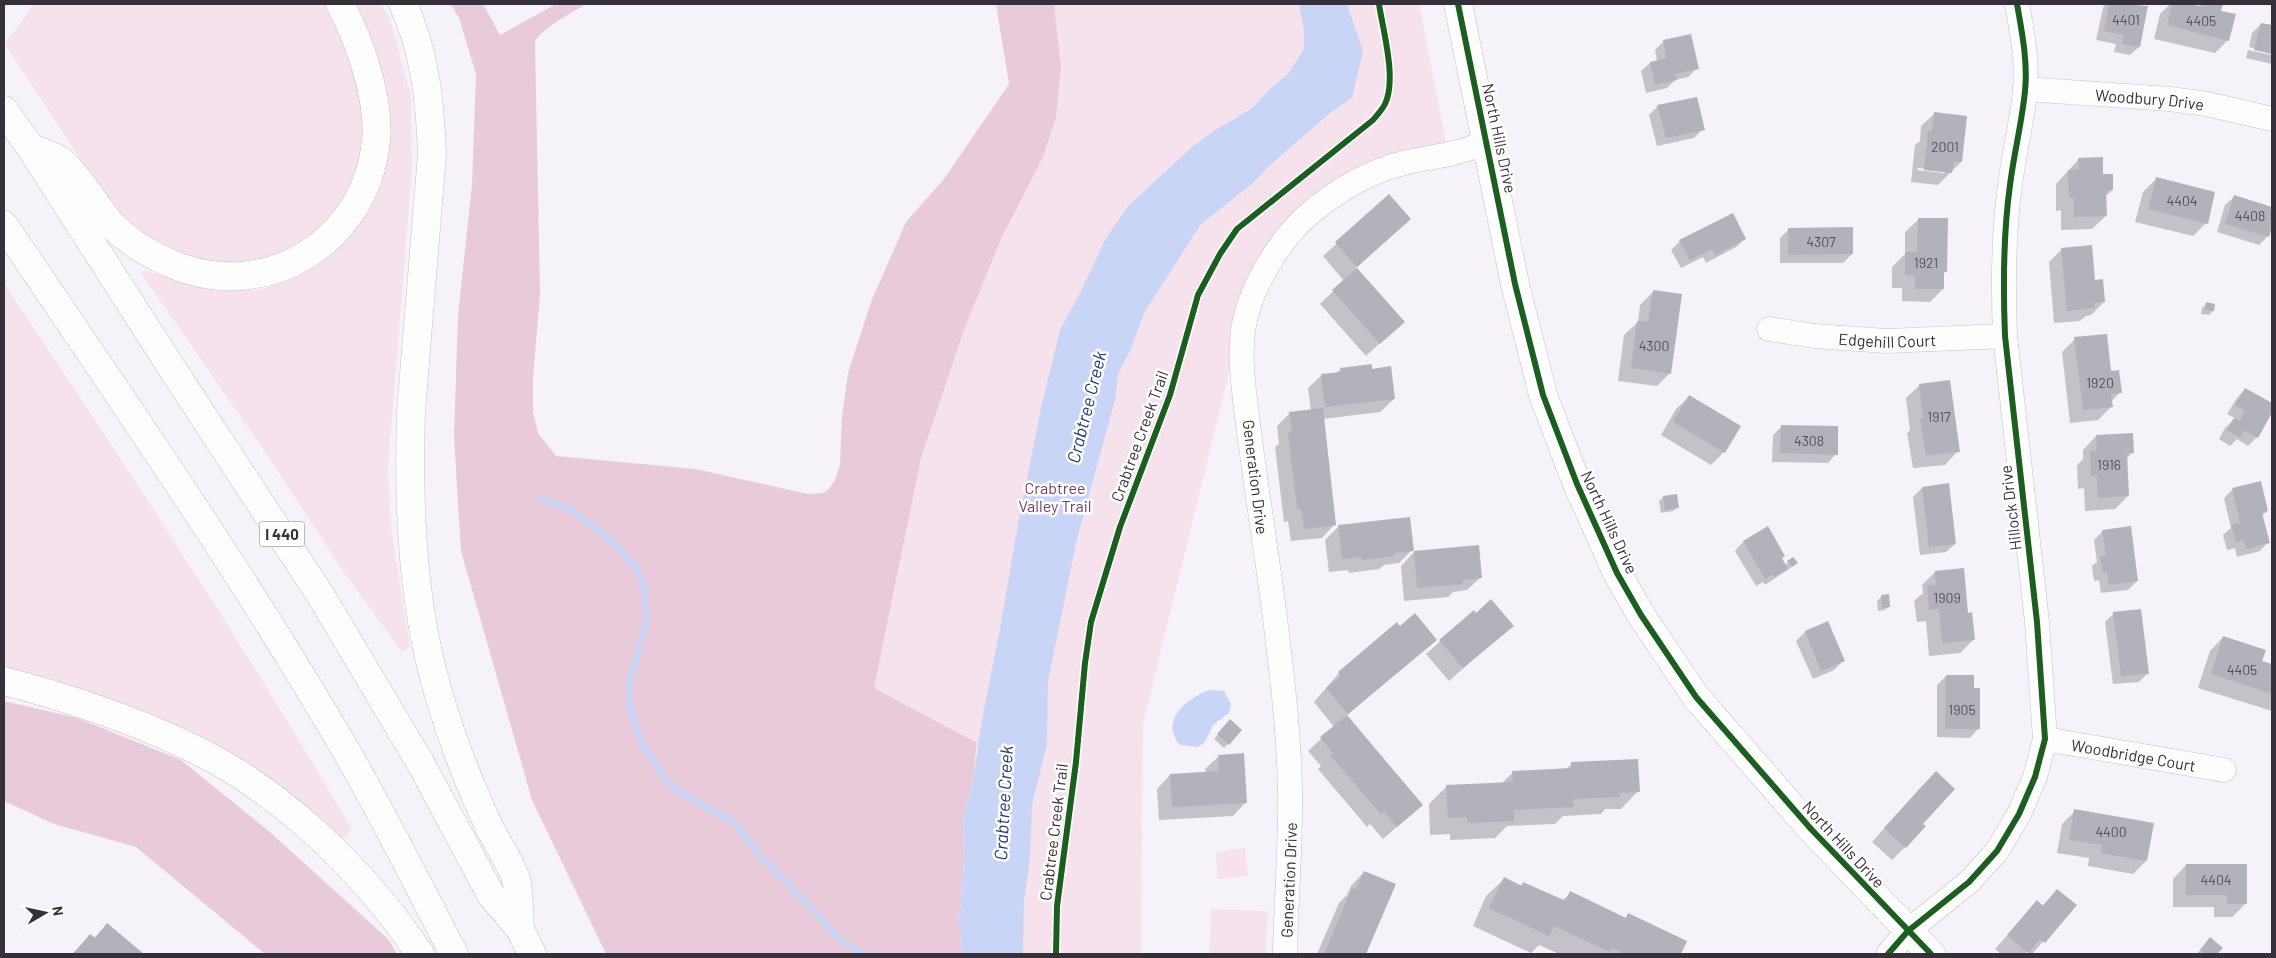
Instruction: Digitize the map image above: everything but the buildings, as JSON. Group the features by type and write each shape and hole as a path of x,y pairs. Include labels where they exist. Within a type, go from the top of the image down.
{"main road":[{"path":"30,147 61,161 114,226 138,246 176,266 216,276 245,276 274,270 297,261 317,249 340,228 360,196 374,155 376,126 369,85 355,36 340,4"},
{"path":"403,4 424,62 431,116 432,154 411,412 410,455 414,555 420,607 441,702 487,823 517,882 520,929"},
{"name":"North Hills Drive","path":"1458,4 1515,284 1543,395 1562,448 1617,574 1646,624 1696,697 1811,829 1931,954"},
{"name":"I 440","path":"8,116 321,596 421,764 491,895 520,929 532,954"},
{"path":"4,225 212,534 290,659 345,749 454,954"},
{"path":"4,681 62,697 135,722 194,749 247,780 316,834 365,882 420,954"}],"street":[{"name":"Hillock Drive","path":"1888,954 1908,930 1969,882 1997,851 2020,814 2036,777 2045,739 2037,622 2005,336 2002,271 2009,192 2026,89 2023,42 2017,4"},
{"name":"Woodbury Drive","path":"2026,89 2170,99 2207,104 2272,119"},
{"name":"Generation Drive","path":"1285,954 1290,792 1289,761 1275,617 1244,385 1243,330 1261,278 1289,234 1307,216 1348,184 1373,172 1404,163 1471,150 1487,141"},
{"name":"Edgehill Court","path":"1769,330 1814,336 1886,341 2005,336"},
{"name":"Woodbridge Court","path":"2045,739 2224,770"}],"green space":[{"path":"34,4 328,4 349,46 361,96 365,133 360,166 339,208 302,243 263,261 232,265 195,259 140,235 109,203 5,44"},
{"path":"351,4 381,4 390,19 411,96 412,170 388,466 391,528 410,647 402,652 345,574 265,452 141,273 144,270 208,290 262,290 331,256 373,203 386,142"},
{"name":"Crabtree Valley Trail","path":"1054,4 1419,4 1446,142 1364,181 1254,270 1143,724 1141,954 990,954 1006,759 874,688 921,458 964,330 1001,239 1043,157 1061,67"},
{"path":"4,283 182,554 311,760 352,829 343,840 270,781 4,671"},
{"path":"1245,848 1248,876 1217,879 1216,852"},
{"path":"1211,909 1268,911 1266,954 1209,954"}],"shaded area":[{"path":"451,4 483,4 500,35 556,4 586,4 550,26 535,42 540,294 533,377 533,412 538,433 556,456 695,469 808,494 823,493 829,489 835,480 840,465 842,417 848,373 871,302 906,222 944,179 1009,84 996,4 1054,4 1061,67 1056,117 1043,157 1001,239 964,330 921,458 874,688 977,743 973,779 963,819 964,862 959,924 962,954 606,954 532,800 461,551 454,437 458,315 472,185 476,74 459,18"},
{"path":"4,701 77,718 181,760 271,833 389,940 397,954 265,954 136,847 54,824 4,801"}],"water":[{"name":"Crabtree Creek","path":"1299,4 1347,4 1363,51 1352,98 1330,113 1269,166 1252,184 1201,224 1144,313 1131,349 1118,373 1115,400 1077,539 1048,681 1047,744 1032,805 1030,859 1024,901 1023,954 962,954 959,924 964,862 963,819 973,779 1020,513 1041,408 1060,330 1106,238 1128,206 1192,147 1214,131 1251,109 1288,74 1304,49 1304,30"},
{"path":"1209,690 1224,691 1231,704 1229,713 1213,725 1205,742 1198,747 1180,745 1174,736 1174,719 1178,712 1192,699"}],"waterway":[{"path":"542,499 574,511 617,546 638,571 644,585 646,624 629,683 630,709 643,746 657,765 658,772 680,792 736,824 749,843 843,942 863,954"}],"cycle path":[{"name":"Crabtree Creek Trail","path":"1056,954 1057,906 1076,762 1085,663 1091,622 1120,527 1170,395 1198,295 1220,254 1237,229 1373,120 1384,106 1390,82 1386,41 1379,4"},
{"path":"1458,4 1515,284 1543,395 1577,484 1617,573 1641,615 1696,697 1811,829 1931,954"},
{"path":"1888,954 1908,931 1969,882 1997,851 2019,814 2035,777 2045,739 2037,622 2005,336 2004,279 2006,223 2026,80 2024,47 2017,4"}]}
